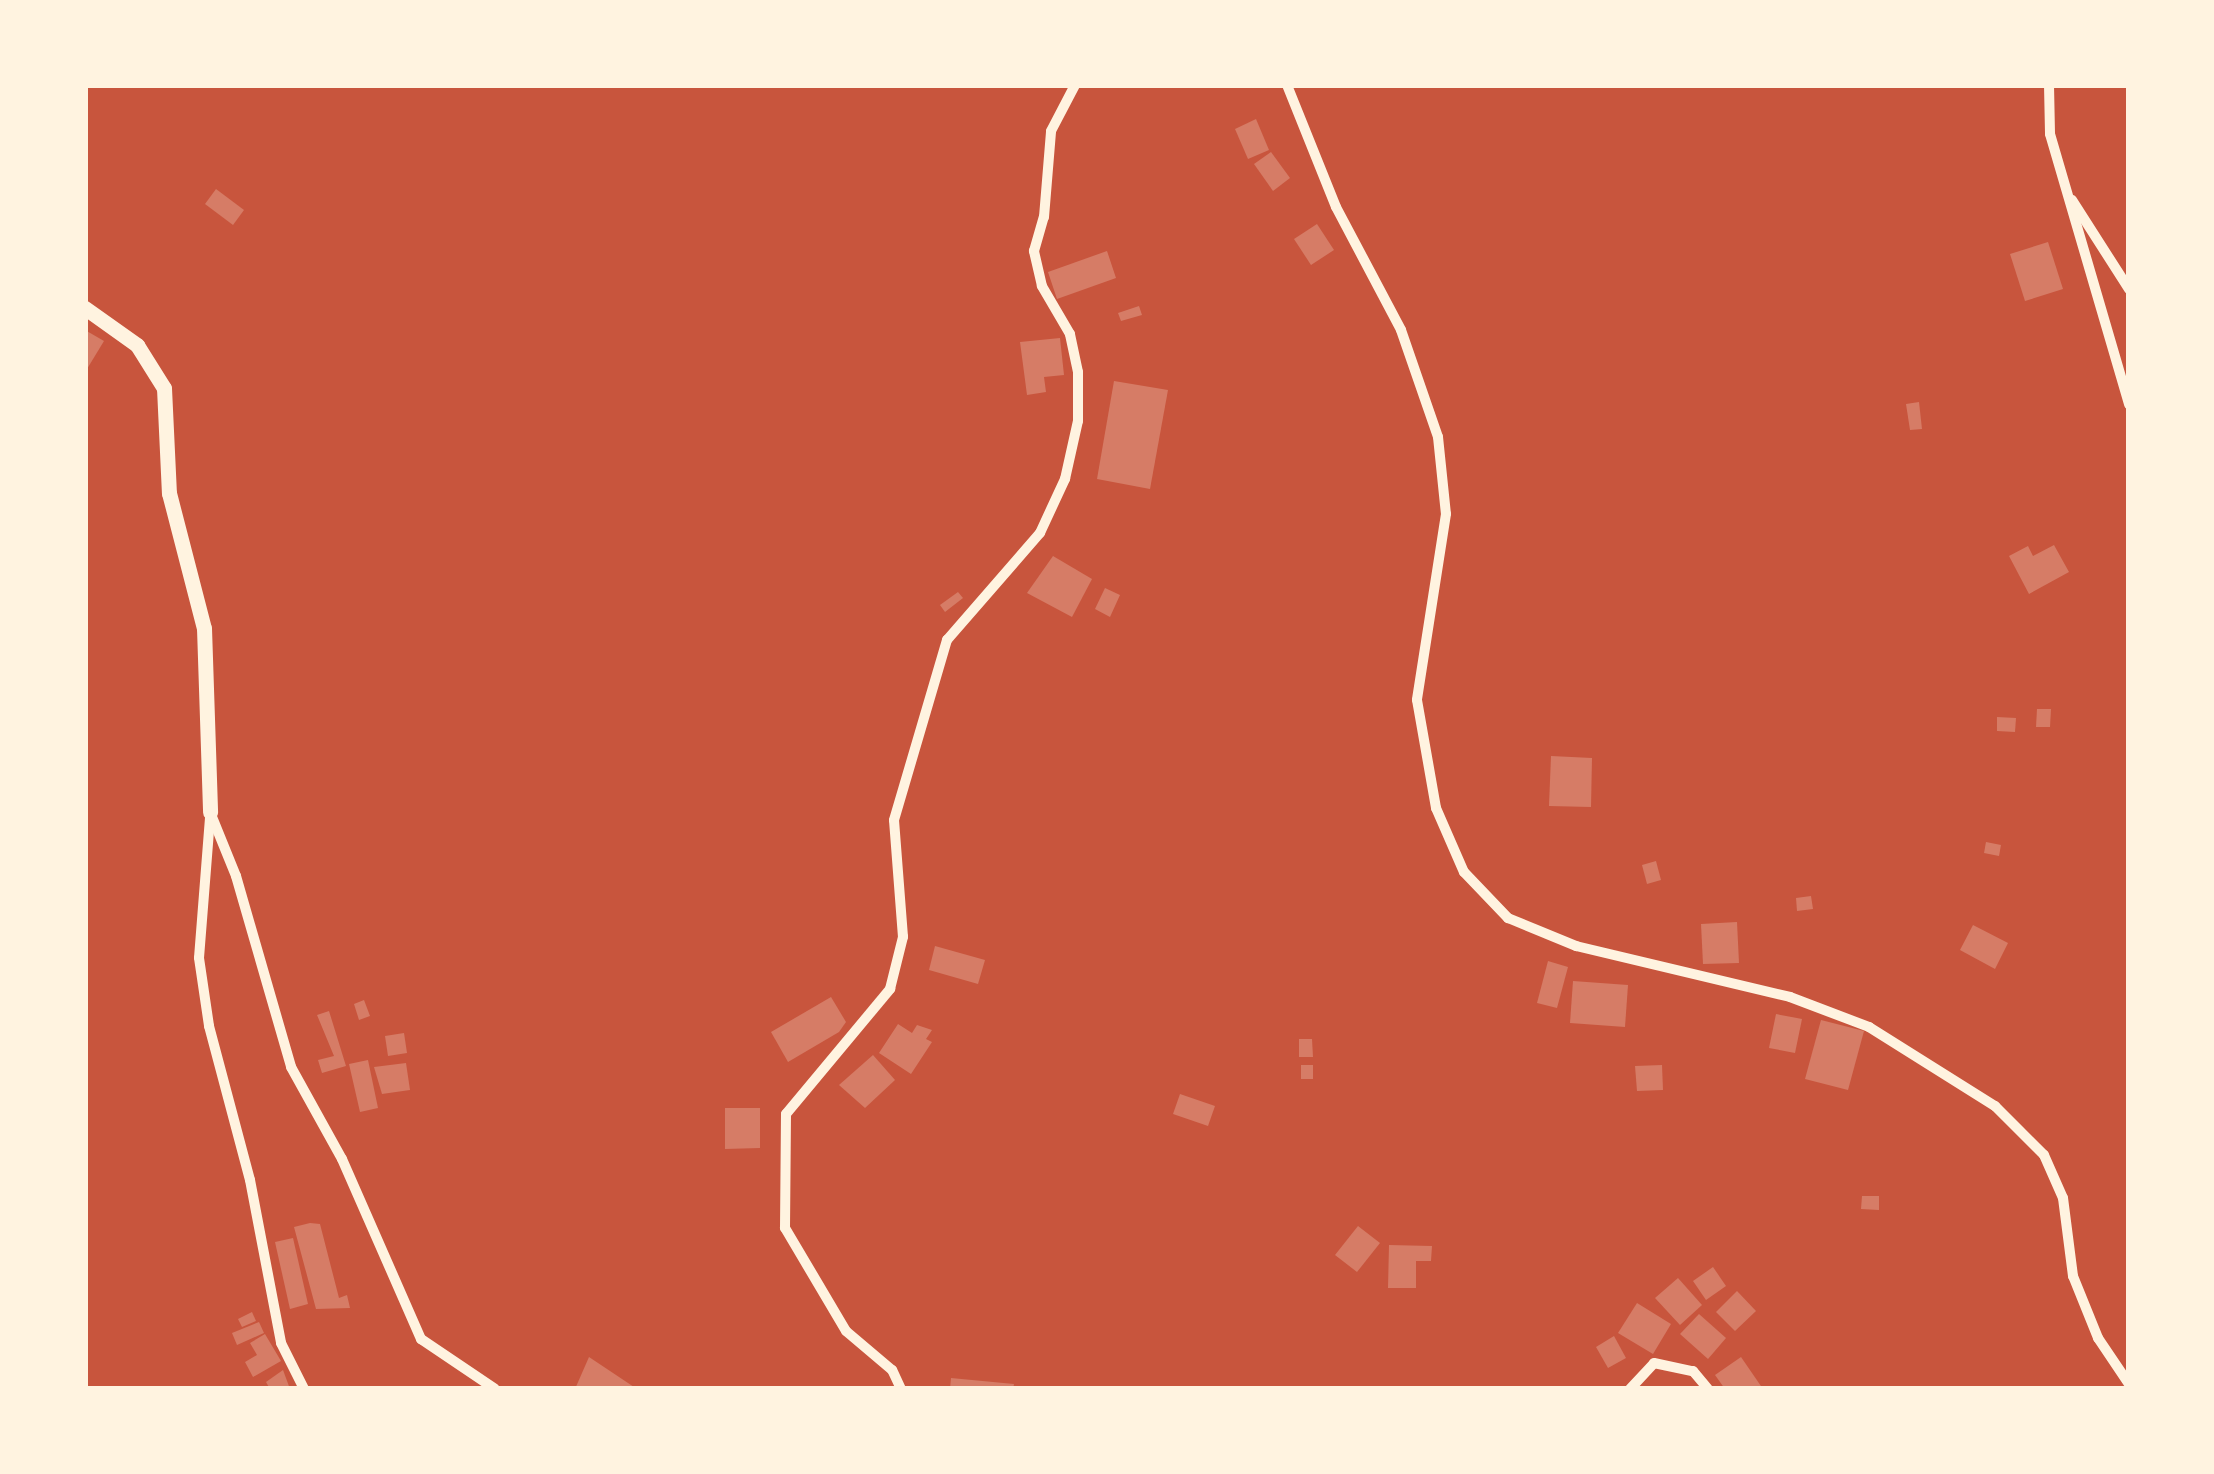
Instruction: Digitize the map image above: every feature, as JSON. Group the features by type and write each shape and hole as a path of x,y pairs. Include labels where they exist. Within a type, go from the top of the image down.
{"street":[{"path":"901,1389 892,1370 846,1331 785,1228 786,1114 890,989 903,937 894,820 941,657 947,640 1040,533 1065,479 1078,422 1078,372 1070,334 1042,286 1034,252 1051,131 1075,85"},
{"path":"1287,85 1336,208 1400,330 1438,437 1446,514 1417,700 1436,808 1464,872 1508,918 1576,946 1790,997 1869,1027 1994,1106 2044,1154 2063,1198 2073,1276 2098,1338 2129,1384"},
{"path":"2049,85 2050,134 2129,405"},
{"path":"2067,190 2129,289"},
{"path":"85,308 137,345 164,388 169,493 204,628 210,812 199,958 209,1026 250,1180 281,1343 304,1389"},
{"path":"210,812 236,876 291,1067 342,1159 421,1339 495,1389"},
{"path":"1630,1389 1654,1363 1694,1371 1708,1389"}],"building":[{"path":"1256,119 1269,150 1248,159 1235,129"},
{"path":"1271,152 1290,178 1273,191 1254,164"},
{"path":"216,189 244,210 233,225 205,204"},
{"path":"1317,224 1334,250 1311,265 1294,239"},
{"path":"2048,242 2063,289 2025,301 2010,254"},
{"path":"1107,251 1116,278 1057,299 1048,272"},
{"path":"1139,306 1142,315 1121,321 1118,313"},
{"path":"85,330 104,341 87,369 85,368"},
{"path":"1060,338 1064,375 1044,377 1046,392 1027,395 1020,342"},
{"path":"1114,381 1168,390 1150,489 1097,479"},
{"path":"1919,402 1922,429 1910,430 1906,404"},
{"path":"2054,545 2069,572 2029,594 2009,556 2028,546 2033,556"},
{"path":"1053,556 1092,579 1072,617 1027,593"},
{"path":"1105,588 1120,595 1110,617 1095,609"},
{"path":"958,592 963,598 945,612 940,605"},
{"path":"2037,709 2051,709 2050,727 2036,727"},
{"path":"1997,717 2016,718 2015,732 1997,731"},
{"path":"1551,756 1592,758 1591,807 1549,806"},
{"path":"1986,842 2001,845 1999,856 1984,853"},
{"path":"1656,861 1661,880 1647,884 1642,865"},
{"path":"1811,896 1813,909 1797,911 1796,898"},
{"path":"1737,922 1739,963 1703,964 1701,924"},
{"path":"1973,925 2008,943 1995,969 1960,950"},
{"path":"935,946 985,960 978,984 929,970"},
{"path":"1548,961 1568,967 1557,1008 1537,1003"},
{"path":"1573,981 1628,985 1625,1027 1570,1023"},
{"path":"831,997 846,1022 839,1032 788,1062 771,1032"},
{"path":"364,1000 370,1016 359,1020 354,1004"},
{"path":"329,1011 346,1066 322,1073 318,1060 334,1056 317,1015"},
{"path":"1776,1014 1802,1019 1795,1053 1769,1048"},
{"path":"1821,1020 1864,1031 1848,1090 1805,1079"},
{"path":"898,1024 912,1033 917,1025 932,1030 926,1039 932,1042 911,1074 879,1053"},
{"path":"404,1033 407,1053 388,1056 385,1036"},
{"path":"1299,1039 1312,1039 1313,1057 1299,1057"},
{"path":"873,1055 895,1080 865,1108 839,1085"},
{"path":"368,1060 378,1108 360,1112 349,1064"},
{"path":"406,1063 410,1090 382,1094 374,1067"},
{"path":"1301,1065 1313,1065 1313,1079 1301,1079"},
{"path":"1662,1065 1663,1090 1637,1091 1635,1066"},
{"path":"1180,1094 1215,1106 1208,1126 1173,1114"},
{"path":"725,1108 760,1108 760,1148 725,1149"},
{"path":"1862,1196 1879,1196 1879,1210 1861,1209"},
{"path":"320,1224 339,1298 347,1295 350,1308 316,1309 294,1227"},
{"path":"1358,1226 1380,1243 1357,1272 1335,1255"},
{"path":"293,1238 308,1304 290,1309 275,1242"},
{"path":"1389,1245 1432,1246 1431,1261 1416,1261 1416,1288 1388,1288"},
{"path":"1713,1267 1726,1286 1706,1300 1693,1281"},
{"path":"1678,1278 1702,1305 1680,1325 1655,1298"},
{"path":"1737,1291 1756,1311 1735,1331 1716,1312"},
{"path":"1637,1303 1671,1324 1653,1354 1618,1333"},
{"path":"252,1312 256,1321 242,1327 238,1319"},
{"path":"1699,1314 1726,1338 1708,1359 1680,1334"},
{"path":"259,1322 264,1333 237,1345 232,1333"},
{"path":"265,1334 281,1361 253,1377 245,1362 257,1355 250,1343"},
{"path":"1614,1336 1626,1358 1608,1368 1596,1347"},
{"path":"589,1357 637,1389 575,1389"},
{"path":"1741,1357 1763,1389 1725,1389 1715,1375"},
{"path":"283,1370 290,1389 270,1389 266,1382"},
{"path":"951,1378 1014,1384 1013,1389 950,1389"}]}
